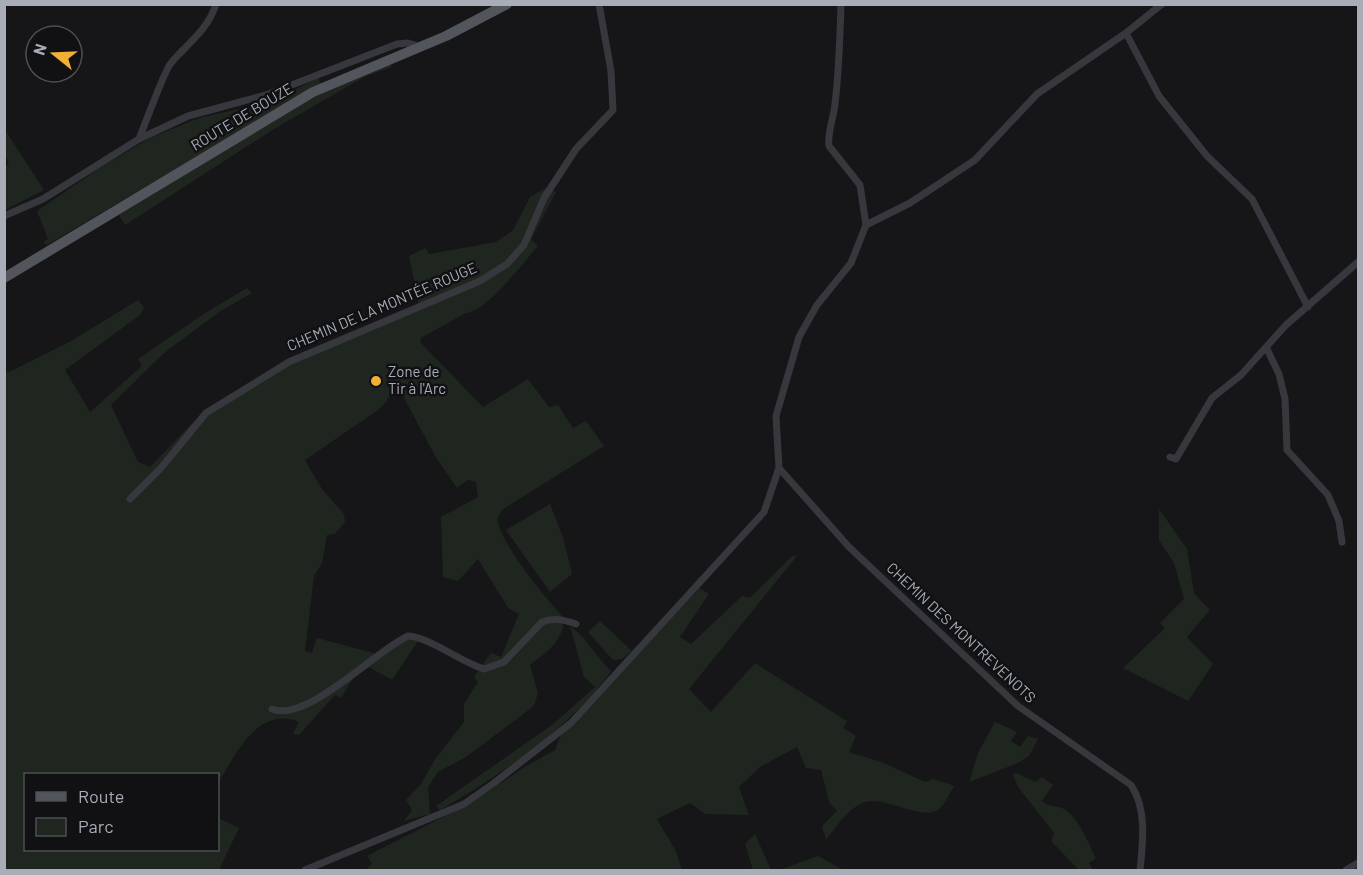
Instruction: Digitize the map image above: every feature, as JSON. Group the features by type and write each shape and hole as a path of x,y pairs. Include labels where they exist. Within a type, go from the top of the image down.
{"main road":[{"name":"ROUTE DE BOUZE","path":"4,278 313,92 482,20 507,4"}],"street":[{"path":"139,140 171,63 196,38 209,20 216,4"},
{"name":"CHEMIN DE LA MONTÉE ROUGE","path":"130,499 161,468 206,413 289,362 480,281 507,264 524,245 544,198 576,149 613,110 611,71 599,4"},
{"path":"305,870 464,804 571,723 764,512 779,468 776,416 799,337 817,305 851,263 866,225 860,184 829,146 828,139 833,122 839,67 841,4"},
{"path":"866,225 910,203 975,160 1037,94 1126,33 1162,4"},
{"path":"1126,33 1159,96 1207,156 1252,199 1308,307"},
{"path":"4,216 43,199 139,140 188,116 266,95 373,52 408,43 421,46"},
{"path":"1170,457 1176,459 1212,399 1267,349 1273,338 1359,262"},
{"path":"1267,349 1279,374 1285,399 1287,450 1328,495 1340,520 1342,542"},
{"name":"CHEMIN DES MONTREVENOTS","path":"779,468 849,548 1018,706 1131,784 1139,797 1142,823 1140,870"},
{"path":"272,709 279,712 296,709 326,693 408,636 423,639 447,654 484,669 504,662 542,622 549,619 561,619 576,624"},
{"path":"1346,870 1359,863"}],"green space":[{"path":"390,62 392,67 366,76 274,129 125,225 119,215 311,98"},
{"path":"318,78 321,83 47,245 43,242 48,239 37,211 98,169 150,138 199,118 252,106 286,94"},
{"path":"5,130 44,190 5,210 5,168 9,163 5,155"},
{"path":"546,188 556,192 531,239 538,246 505,285 484,304 421,338 420,342 483,407 528,379 549,407 558,405 573,428 586,421 604,446 503,509 497,519 515,557 563,617 561,632 554,645 530,665 538,693 534,706 466,757 438,772 428,787 430,814 404,821 412,810 406,800 421,784 435,759 464,722 464,704 478,682 474,677 491,653 501,657 519,614 508,608 478,559 458,581 443,577 441,517 478,497 476,482 468,480 457,488 435,456 401,392 393,392 381,408 305,460 322,489 344,514 345,522 335,534 327,535 322,563 314,576 305,651 312,653 317,638 381,655 406,638 418,641 392,680 369,667 356,674 341,698 335,695 299,735 293,734 299,722 284,719 272,720 260,726 241,746 219,781 219,773 24,773 24,851 219,851 219,818 239,828 219,870 5,870 4,369 7,373 71,341 138,300 144,307 140,315 65,370 90,412 142,366 138,359 205,313 247,288 252,293 219,312 164,353 111,405 138,462 150,467 203,412 288,358 419,304 409,256 425,248 429,254 496,242 513,230 530,197"},
{"path":"550,504 563,537 572,574 550,592 506,530"},
{"path":"1159,509 1187,549 1194,593 1210,610 1187,637 1213,664 1188,701 1123,668 1165,628 1160,623 1184,599 1174,563 1159,540"},
{"path":"792,556 797,556 689,689 711,712 755,663 847,721 843,728 856,736 849,752 884,763 925,782 933,779 954,786 939,809 923,813 883,802 866,802 848,813 826,840 822,826 837,811 829,802 821,770 806,768 797,747 760,767 739,787 749,815 705,814 690,803 657,819 676,851 682,870 366,870 372,864 367,856 474,801 523,768 555,750 561,735 700,588 709,594 680,637 691,644 742,596 750,598"},
{"path":"600,621 632,651 622,659 613,660 588,632"},
{"path":"570,626 611,671 576,712 533,749 486,782 440,810 436,806 552,725 595,687 584,677"},
{"path":"995,722 1017,732 1011,741 1020,747 1028,736 1038,739 1029,756 1018,763 969,782 979,751"},
{"path":"1016,773 1035,782 1042,777 1053,785 1042,801 1047,805 1064,809 1074,818 1096,858 1089,863 1093,870 1079,870 1051,841 1054,833 1018,787 1013,775"},
{"path":"755,834 771,870 753,870 745,844"},
{"path":"818,856 843,870 779,870"}],"place":[{"name":"Zone de Tir à l'Arc","path":"376,381"}]}
